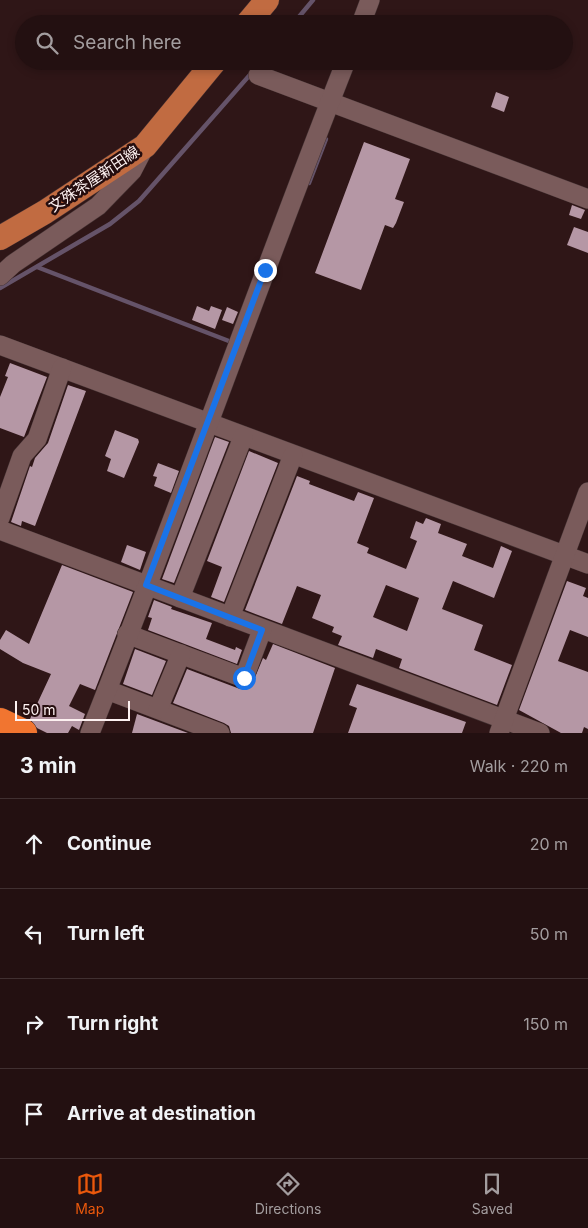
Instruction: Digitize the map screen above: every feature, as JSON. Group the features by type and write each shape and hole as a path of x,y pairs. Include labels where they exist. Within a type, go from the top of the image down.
{"highway":[{"path":"0,722 23,733"}],"main road":[{"path":"254,15 267,0"},
{"name":"文殊茶屋新田線","path":"0,238 45,212 144,146 207,70"}],"street":[{"path":"364,15 370,0"},
{"path":"90,733 342,70"},
{"path":"258,76 588,199"},
{"path":"0,276 13,264 98,206 132,171 144,146"},
{"path":"0,345 588,564"},
{"path":"0,518 22,456 37,439 62,368"},
{"path":"180,598 244,437"},
{"path":"230,617 293,455"},
{"path":"502,726 588,492"},
{"path":"0,530 230,617 502,726 540,733"},
{"path":"127,634 244,678 262,630"},
{"path":"158,710 181,654"},
{"path":"107,690 220,733"}],"building":[{"path":"496,92 509,97 504,112 491,107"},
{"path":"364,142 410,159 395,199 404,202 393,228 385,225 361,290 315,273"},
{"path":"572,205 585,210 581,219 569,215"},
{"path":"574,227 588,232 588,253 567,245"},
{"path":"197,306 209,311 211,306 222,310 215,329 192,320"},
{"path":"227,307 238,312 233,324 222,320"},
{"path":"10,363 47,377 24,437 0,428 0,397 8,377 5,376"},
{"path":"68,385 86,391 35,526 22,521 21,526 11,522 30,466 32,467 35,458 48,443"},
{"path":"115,430 138,439 139,442 124,478 107,471 111,459 105,456"},
{"path":"215,437 229,442 174,583 162,579"},
{"path":"249,451 278,463 224,602 211,597 222,567 207,561"},
{"path":"158,463 179,471 171,493 154,486 157,477 153,476"},
{"path":"297,476 310,481 309,484 354,501 358,492 374,498 357,543 369,548 367,553 406,569 417,541 410,538 416,521 423,524 426,518 441,524 438,533 467,544 462,556 493,568 501,546 512,551 494,598 453,581 442,609 483,625 474,650 512,665 497,705 399,668 402,659 376,649 373,658 338,645 342,636 332,632 334,627 312,618 321,595 297,586 282,624 245,610","holes":["386,585 419,598 407,631 373,617"]},
{"path":"127,545 146,552 140,570 121,562"},
{"path":"62,565 133,592 95,690 80,684 69,706 85,714 79,730 72,726 68,733 47,733 37,728 30,719 51,674 23,663 0,649 0,640 6,630 29,644"},
{"path":"567,581 586,588 583,596 588,598 588,637 570,630 558,661 588,672 588,729 584,727 582,733 561,733 519,710"},
{"path":"154,600 172,607 171,609 212,623 206,639 235,650 236,647 242,650 237,664 148,630 152,618 148,617"},
{"path":"273,644 335,668 313,733 231,733 229,726 224,723 173,703 187,669 240,689 251,687 263,658 266,660"},
{"path":"135,649 166,661 152,695 123,684"},
{"path":"357,684 466,722 462,733 348,733 357,708 349,705"},
{"path":"137,714 188,733 132,733"}],"waterway":[{"path":"300,15 313,0"},
{"path":"0,288 110,224 139,201 254,70"},
{"path":"309,183 326,139"},
{"path":"37,267 234,343"}],"route":[{"path":"244,678 262,630 146,585 265,270"}]}
